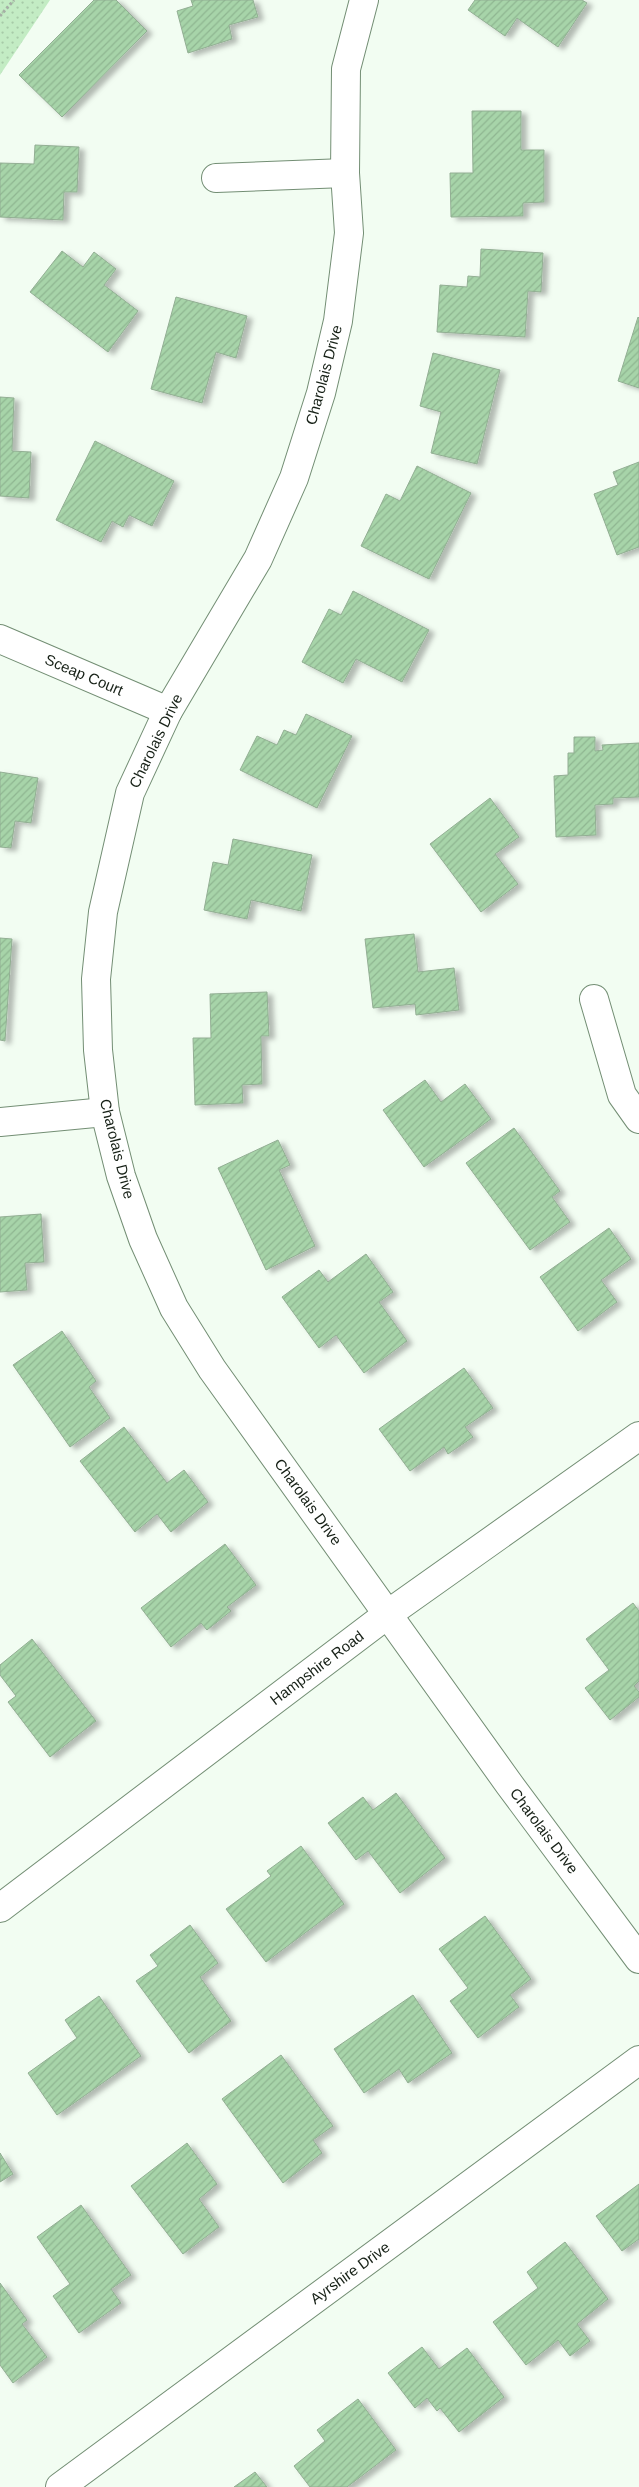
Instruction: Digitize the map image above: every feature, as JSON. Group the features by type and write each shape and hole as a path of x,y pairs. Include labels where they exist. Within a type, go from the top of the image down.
{"street":[{"name":"Charolais Drive","path":"364,0 346,69 345,173 349,233 338,321 321,393 294,478 258,559 168,712 130,793 103,912 96,979 98,1050 105,1112 121,1176 143,1239 174,1308 228,1391 509,1784 639,1959"},
{"path":"216,178 345,173"},
{"name":"Sceap Court","path":"0,639 168,712"},
{"path":"594,999 622,1095 639,1119"},
{"path":"0,1122 105,1112"},
{"name":"Hampshire Road","path":"3,1899 388,1614 639,1436"},
{"name":"Ayrshire Drive","path":"60,2487 639,2060"}],"path":[{"path":"0,16 14,0"}],"green space":[{"path":"0,0 50,0 0,75"}],"building":[{"path":"94,0 116,0 147,31 62,117 19,75"},
{"path":"191,0 253,0 258,17 229,25 232,39 188,53 177,11 193,6"},
{"path":"475,0 582,0 587,3 558,47 517,18 505,36 468,10"},
{"path":"472,111 521,111 521,150 544,150 544,202 523,203 523,216 451,217 450,173 473,173"},
{"path":"35,145 79,147 77,192 64,192 63,220 0,217 0,163 34,164"},
{"path":"481,249 543,253 541,292 528,291 525,337 437,332 440,285 467,287 468,276 480,277"},
{"path":"62,251 83,267 94,252 116,269 104,285 138,311 108,352 30,292"},
{"path":"176,297 247,316 236,358 216,352 202,403 151,389"},
{"path":"639,318 639,388 618,381"},
{"path":"433,353 500,370 477,464 431,453 441,412 420,406"},
{"path":"0,397 14,398 12,451 31,452 29,498 0,496"},
{"path":"95,441 174,481 152,526 129,515 123,527 112,521 101,542 56,520"},
{"path":"639,462 639,547 617,555 594,494 618,485 613,472"},
{"path":"417,466 471,493 429,579 361,546 386,494 400,501"},
{"path":"353,591 429,630 402,682 356,659 343,683 302,662 329,609 341,615"},
{"path":"306,714 352,736 317,808 240,770 257,736 277,745 284,730 296,735"},
{"path":"574,737 595,737 595,751 603,750 602,745 639,743 639,797 613,798 613,804 595,805 596,835 556,837 554,776 568,775 568,753 574,753"},
{"path":"0,772 38,778 31,823 15,821 11,848 0,847"},
{"path":"490,798 519,837 495,854 518,884 481,912 430,844"},
{"path":"233,839 312,855 301,911 251,900 247,919 204,910 213,862 228,865"},
{"path":"414,934 418,972 454,968 459,1010 416,1015 415,1004 373,1008 365,939"},
{"path":"0,938 12,939 5,1041 0,1040"},
{"path":"267,992 269,1036 261,1036 262,1084 242,1085 243,1103 195,1105 193,1038 211,1038 210,994"},
{"path":"425,1080 441,1102 465,1084 491,1119 424,1167 383,1110"},
{"path":"514,1128 560,1191 552,1197 570,1222 530,1250 466,1163"},
{"path":"278,1140 290,1165 279,1170 315,1246 266,1270 218,1168"},
{"path":"41,1214 44,1262 25,1263 27,1290 0,1292 0,1217"},
{"path":"609,1228 631,1259 601,1280 617,1302 578,1331 540,1277"},
{"path":"366,1254 393,1292 379,1302 407,1341 364,1373 336,1335 319,1348 282,1297 319,1270 328,1282"},
{"path":"62,1331 96,1381 89,1387 110,1418 70,1447 13,1365"},
{"path":"464,1368 493,1408 465,1427 473,1437 448,1454 444,1447 410,1471 379,1429"},
{"path":"124,1427 167,1483 184,1470 208,1502 171,1532 157,1514 135,1532 80,1461"},
{"path":"225,1544 256,1585 227,1607 231,1611 207,1630 201,1623 171,1647 141,1608"},
{"path":"633,1603 639,1611 639,1681 634,1686 639,1692 639,1697 610,1720 585,1688 609,1670 586,1639"},
{"path":"32,1639 96,1721 50,1757 8,1702 16,1696 0,1675 0,1665"},
{"path":"396,1793 445,1858 400,1893 368,1851 356,1860 328,1823 363,1797 373,1810"},
{"path":"301,1846 344,1904 266,1962 226,1909 271,1876 267,1871"},
{"path":"485,1916 531,1979 510,1995 519,2007 478,2038 450,2001 468,1988 439,1949"},
{"path":"190,1925 218,1963 200,1977 231,2021 189,2053 136,1981 158,1966 150,1955"},
{"path":"413,1995 452,2053 408,2083 399,2069 364,2093 334,2049"},
{"path":"99,1996 141,2056 57,2115 28,2073 77,2038 65,2020"},
{"path":"281,2055 333,2126 313,2140 322,2153 283,2183 222,2099"},
{"path":"187,2143 217,2184 199,2199 219,2227 183,2254 131,2186"},
{"path":"0,2153 13,2174 0,2182"},
{"path":"639,2184 639,2239 622,2251 596,2216"},
{"path":"81,2205 131,2275 111,2289 121,2303 79,2333 53,2296 70,2284 37,2237"},
{"path":"565,2242 608,2299 577,2324 590,2341 570,2356 558,2340 526,2365 493,2322 538,2288 527,2272"},
{"path":"0,2283 27,2320 22,2324 47,2357 13,2383 0,2365"},
{"path":"422,2347 439,2369 467,2348 504,2397 459,2432 440,2408 437,2411 427,2398 415,2408 388,2373"},
{"path":"358,2399 396,2450 347,2487 310,2487 294,2466 325,2441 317,2430"},
{"path":"255,2472 267,2487 234,2487"}]}
